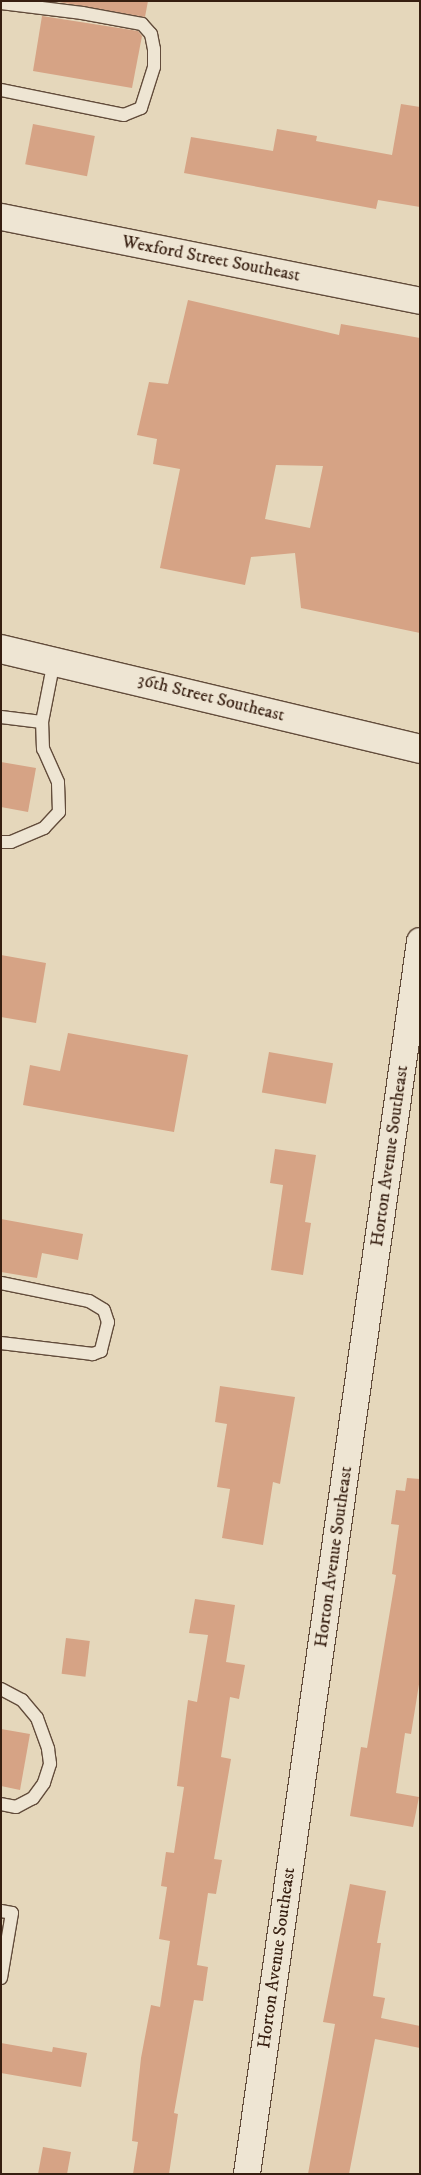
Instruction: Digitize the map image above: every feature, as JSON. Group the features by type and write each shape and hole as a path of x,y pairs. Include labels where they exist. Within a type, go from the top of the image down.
{"street":[{"name":"Wexford Street Southeast","path":"1,217 420,301"},
{"name":"36th Street Southeast","path":"1,649 420,749"},
{"name":"Horton Avenue Southeast","path":"247,2174 420,941"}],"lane":[{"path":"1,3 82,13 142,24 151,34 154,49 154,67 140,108 124,115 1,90"},
{"path":"1,842 12,842 44,828 59,812 58,782 43,749 42,722 54,661"},
{"path":"1,717 42,722"},
{"path":"1,1283 89,1301 104,1310 108,1322 101,1351 93,1354 1,1343"},
{"path":"1,1689 22,1700 37,1718 48,1749 50,1764 44,1783 33,1798 16,1807 1,1804"},
{"path":"1,1911 12,1913 1,1978"}],"building":[{"path":"53,1 148,1 145,17"},
{"path":"42,16 138,31 142,36 132,88 33,71"},
{"path":"401,104 420,107 420,207 378,200 376,209 184,173 191,137 273,151 277,129 317,136 316,141 392,155"},
{"path":"33,124 95,136 87,176 25,164"},
{"path":"188,300 339,335 341,324 420,338 420,633 301,608 295,553 251,557 245,585 160,568 180,469 153,464 157,439 137,435 149,382 168,384","holes":["276,465 323,466 310,528 265,519"]},
{"path":"1,762 36,768 28,812 1,807"},
{"path":"1,955 46,963 36,1023 1,1017"},
{"path":"68,1033 188,1055 174,1132 23,1105 30,1065 60,1071"},
{"path":"269,1052 333,1063 326,1104 262,1092"},
{"path":"275,1149 316,1155 305,1222 311,1223 303,1275 271,1270 283,1185 270,1183"},
{"path":"1,1219 83,1234 78,1260 42,1253 37,1278 1,1272"},
{"path":"220,1386 295,1397 280,1484 273,1482 263,1545 222,1538 230,1489 217,1487 227,1424 215,1422"},
{"path":"407,1478 420,1479 420,1678 411,1734 405,1733 396,1793 419,1797 413,1827 350,1816 361,1747 367,1748 396,1575 392,1574 399,1525 391,1524 396,1490 405,1491"},
{"path":"195,1599 235,1605 226,1662 245,1665 239,1699 230,1697 221,1757 231,1759 214,1859 222,1860 216,1894 208,1893 197,1965 208,1967 203,2001 194,2000 174,2113 178,2114 169,2174 133,2174 138,2142 132,2141 141,2058 151,2005 160,2007 170,1941 159,1939 167,1887 161,1886 166,1852 174,1853 184,1787 177,1786 188,1700 197,1702 208,1635 189,1633"},
{"path":"66,1638 90,1641 85,1677 62,1674"},
{"path":"1,1729 30,1734 20,1790 1,1786"},
{"path":"350,1884 386,1891 377,1943 381,1943 373,1996 385,1998 381,2018 420,2026 420,2048 375,2039 349,2174 308,2174 335,2024 323,2022"},
{"path":"1,2043 52,2052 53,2047 87,2053 81,2087 1,2073"},
{"path":"43,2147 71,2152 67,2174 38,2174"}]}
